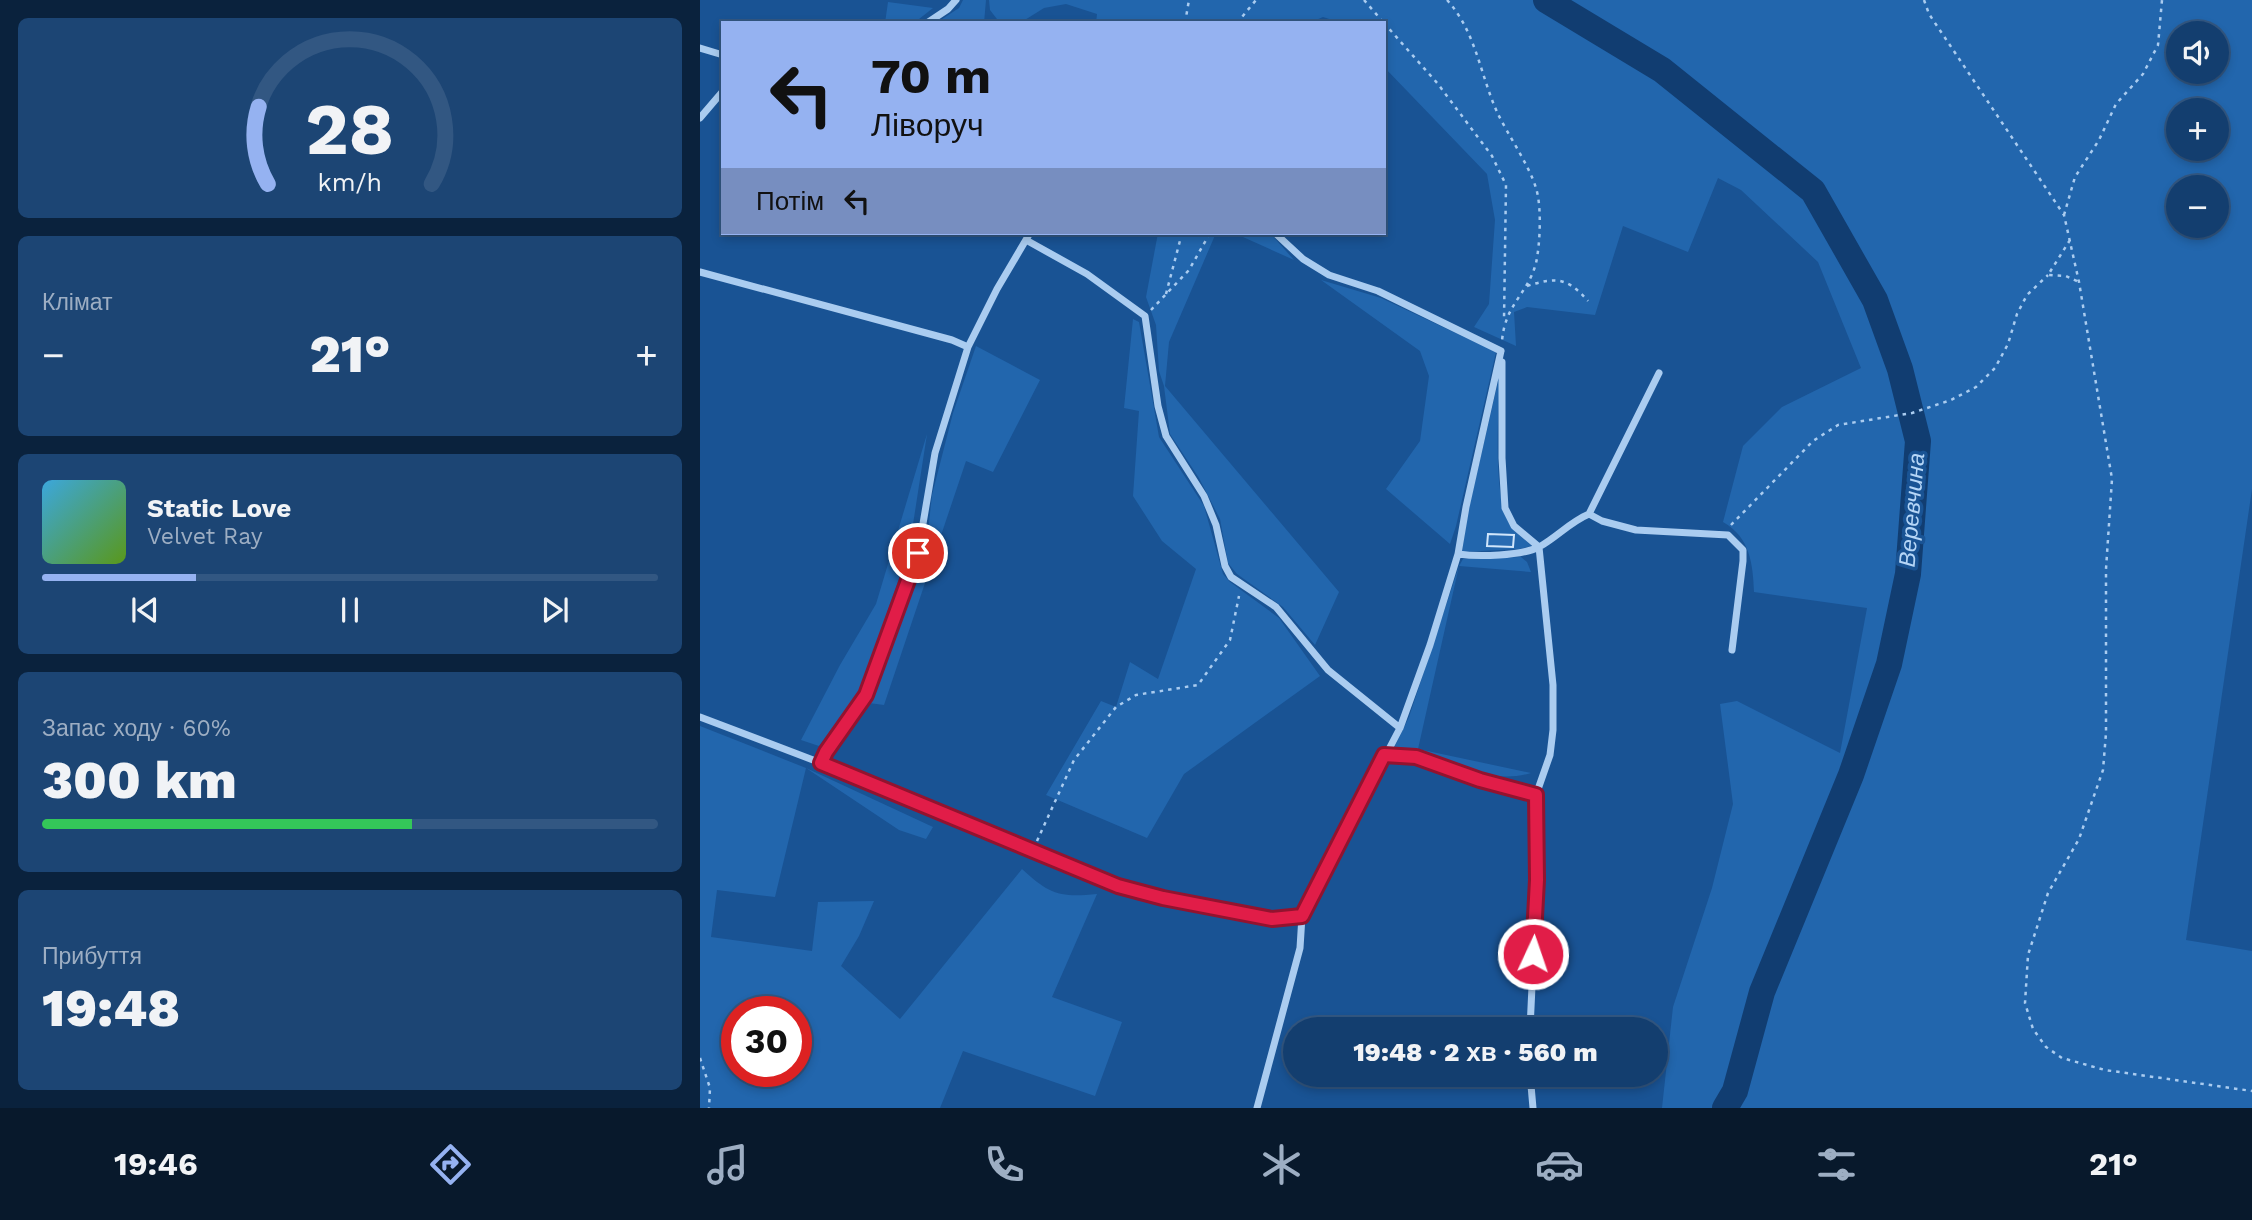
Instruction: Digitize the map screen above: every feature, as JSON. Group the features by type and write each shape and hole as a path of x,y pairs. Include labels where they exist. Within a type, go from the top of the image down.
{"street":[{"path":"930,21 956,0"},
{"path":"700,48 721,54"},
{"path":"700,117 721,93"},
{"path":"1277,235 1303,258 1329,275 1378,291 1501,351"},
{"path":"821,763 866,695 918,553 935,453 968,346 1028,236 1146,316 1158,406 1166,436 1204,496 1216,525 1225,566 1231,577 1276,607 1328,670 1400,728"},
{"path":"700,272 968,346"},
{"path":"1501,351 1505,508 1514,526 1539,547 1553,685 1549,755 1536,795 1537,880 1531,1017"},
{"path":"1257,1108 1300,948 1302,916 1400,728 1430,645 1458,554 1501,351"},
{"path":"1458,554 1519,553 1539,547 1574,520 1589,514 1659,373"},
{"path":"1589,514 1602,521 1636,530 1728,535 1742,551 1743,561 1732,650"},
{"path":"700,717 821,763 1118,886 1163,898 1272,919 1302,916"},
{"path":"1384,755 1416,757 1480,780 1536,795"},
{"path":"1532,1087 1534,1108"}],"path":[{"path":"1185,21 1189,0"},
{"path":"1239,21 1256,0"},
{"path":"1364,0 1382,21"},
{"path":"1447,0 1471,34 1496,110 1536,189 1539,223 1536,263 1504,324"},
{"path":"1924,0 1929,14 2064,215 2080,282 2112,479 2106,569 2106,733 2103,770 2079,839 2048,893 2028,955 2025,1003 2033,1029 2046,1047 2062,1058 2105,1070 2252,1091"},
{"path":"2064,215 2075,177 2099,139 2116,104 2143,74 2158,45 2162,0"},
{"path":"1386,25 1438,84 1492,156 1506,185 1504,324 1501,351"},
{"path":"1165,297 1181,235"},
{"path":"1146,316 1189,271 1209,235"},
{"path":"1721,534 1813,441 1838,425 1912,413 1951,400 1976,387 1995,368 2008,344 2017,314 2027,295 2048,275 2070,240"},
{"path":"2048,275 2066,276 2080,282"},
{"path":"1526,286 1550,279 1565,282 1578,289 1588,301"},
{"path":"1033,850 1074,760 1116,707 1136,695 1198,685 1230,640 1241,584"},
{"path":"700,1058 710,1088 709,1108"}],"shaded area":[{"path":"963,0 986,0 984,21 939,21 959,8"},
{"path":"989,0 2252,0 2252,489 2186,940 2252,951 2252,1108 1662,1108 1664,1087 1668,1087 1668,1053 1673,1007 1712,888 1733,804 1720,704 1737,701 1840,753 1867,608 1754,592 1753,571 1748,552 1739,535 1723,522 1743,446 1782,407 1861,368 1818,262 1741,190 1718,178 1688,252 1623,226 1595,315 1527,307 1514,312 1516,346 1474,327 1489,304 1495,220 1487,174 1386,69 1386,21 1336,21 1323,17 1314,21 1096,21 1097,14 1066,4 1044,8 1023,21 998,21 990,10"},
{"path":"888,2 933,8 917,21 885,21"},
{"path":"1158,235 1215,235 1169,342 1165,386 1339,592 1315,645 1283,607 1237,574 1228,563 1220,519 1199,478 1170,434 1164,386 1159,371 1156,325 1146,297"},
{"path":"1238,235 1272,235 1294,260"},
{"path":"1321,280 1381,298 1496,352 1450,544 1386,489 1420,441 1429,376 1420,351"},
{"path":"1133,319 1139,322 1159,437 1204,506 1223,574 1279,618 1320,676 1184,774 1147,838 1046,795 1101,701 1116,707 1130,662 1158,679 1196,569 1162,541 1133,496 1139,411 1124,408"},
{"path":"976,346 1040,380 993,472 966,461 884,705 869,703 927,541 932,495 953,413"},
{"path":"1500,373 1498,454 1501,497 1505,515 1512,528 1532,546 1462,552 1468,512"},
{"path":"927,434 909,550 860,690 819,746 801,740 876,604"},
{"path":"1521,557 1527,562 1531,572 1459,566 1463,559"},
{"path":"1459,566 1418,749 1531,773 1515,776 1485,774 1429,755 1392,752 1409,717"},
{"path":"700,726 806,768 775,897 717,890 711,937 812,951 818,902 874,901 859,936 841,966 900,1019 1022,869 1040,884 1056,892 1073,895 1097,894 1052,997 1122,1022 1095,1096 963,1051 940,1108 700,1108"},
{"path":"806,768 933,827 926,839 899,830"}],"building":[{"path":"1488,534 1514,535 1513,547 1487,546"}],"waterway":[{"name":"Веревчина","path":"1546,0 1662,70 1813,191 1875,300 1900,369 1918,441 1908,574 1889,664 1851,775 1762,992 1735,1091 1725,1108"}],"route":[{"path":"918,553 866,695 821,763 1118,886 1163,898 1272,919 1302,916 1384,755 1416,757 1480,780 1536,795 1537,880 1533,954"}]}
